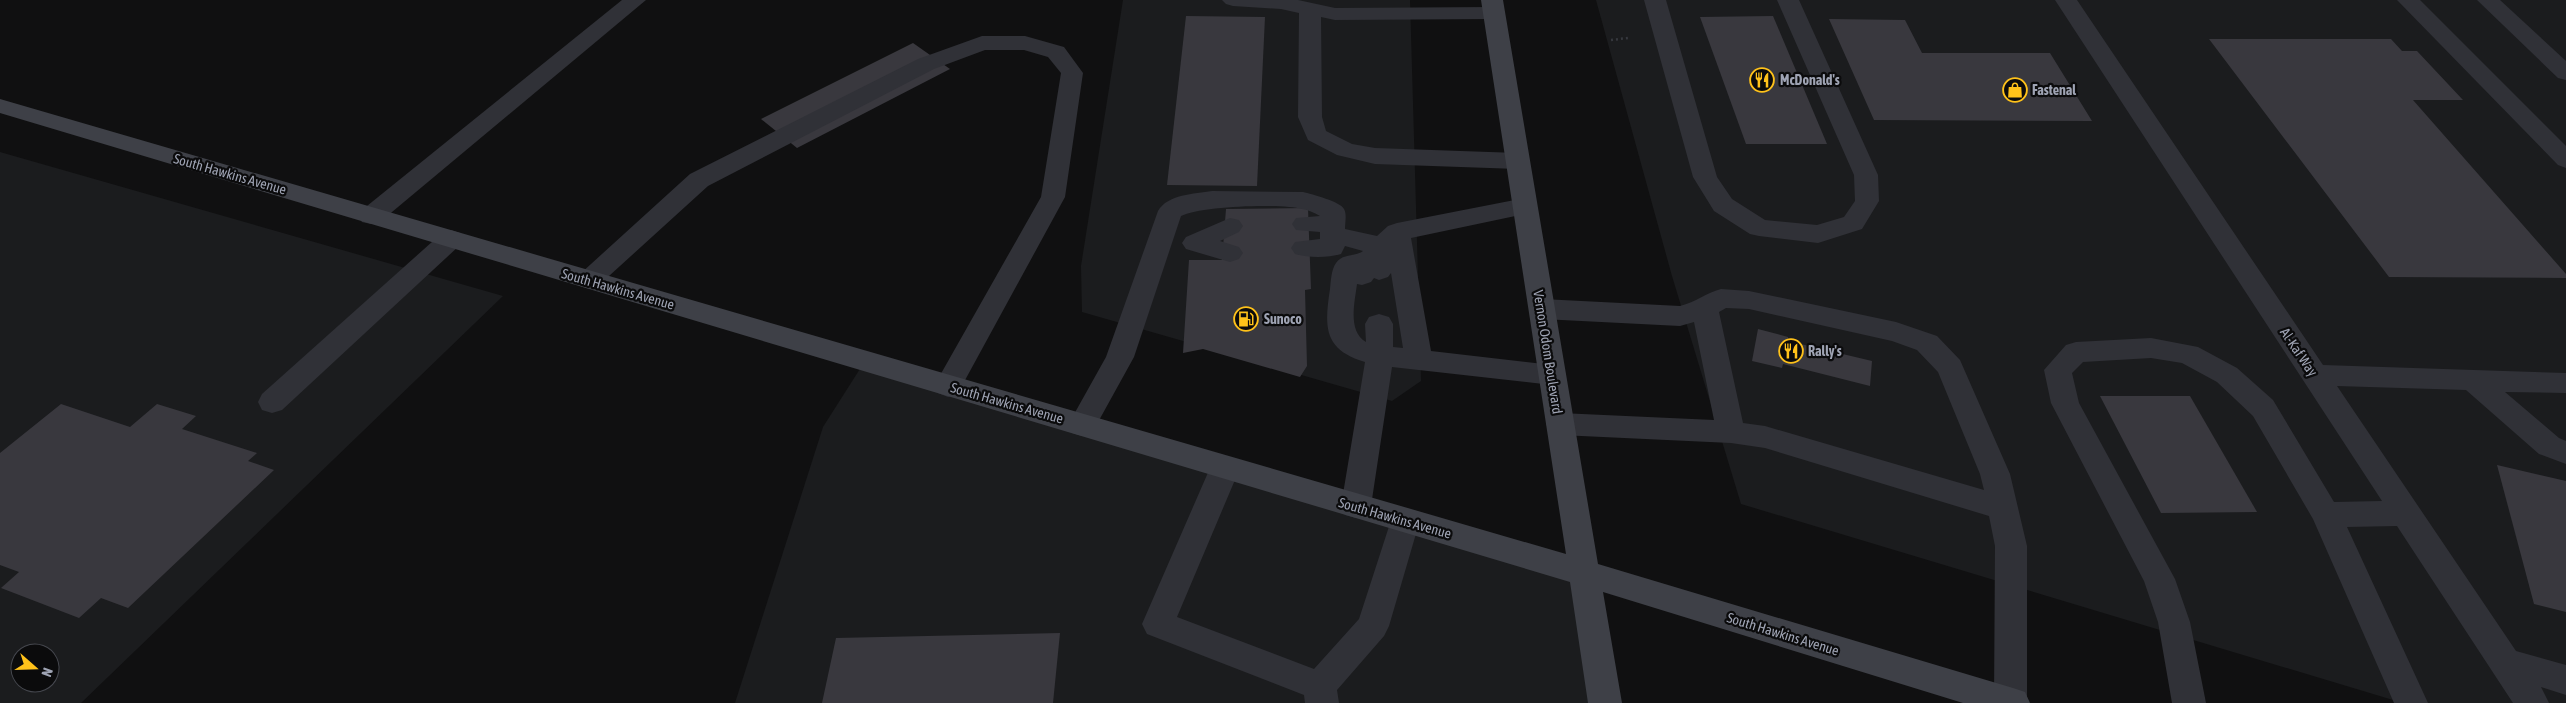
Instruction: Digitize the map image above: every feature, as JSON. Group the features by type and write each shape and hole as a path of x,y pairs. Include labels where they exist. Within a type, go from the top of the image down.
{"street":[{"name":"Vernon Odom Boulevard","path":"1493,7 1606,703"},
{"name":"South Hawkins Avenue","path":"0,106 1405,520 2012,703"}],"lane":[{"path":"371,216 635,0"},
{"path":"1233,0 1281,3 1335,14 1493,7"},
{"path":"1655,0 1705,177 1723,205 1759,228 1818,234 1853,223 1868,201 1866,175 1788,0"},
{"name":"Al-Kaf Way","path":"2066,0 2532,703"},
{"path":"2408,0 2566,160"},
{"path":"2488,0 2566,73"},
{"path":"1310,10 1310,117 1316,135 1345,150 1375,156 1518,161"},
{"path":"589,280 699,180 926,64 982,43 1025,43 1056,52 1072,73 1053,197 948,386"},
{"path":"1082,425 1120,357 1157,243 1170,211 1183,204 1212,200 1303,200 1333,211 1332,248 1305,236"},
{"path":"1525,206 1378,259 1352,263 1346,268 1340,329 1348,343 1370,339 1419,360 1552,375"},
{"path":"1195,242 1230,226"},
{"path":"1332,230 1378,259 1419,360"},
{"path":"272,402 451,239"},
{"path":"1157,243 1195,242 1230,253"},
{"path":"1542,309 1680,316 1705,309 1721,298 1749,300 1896,332 1927,343 1950,367 1995,474 2011,546 2012,703"},
{"path":"1705,309 1731,432"},
{"path":"1356,506 1370,339"},
{"path":"2189,703 2174,622 2159,579 2065,403 2058,370 2076,352 2151,348 2188,354 2227,375 2263,408 2326,515 2411,703"},
{"path":"2315,375 2566,383"},
{"path":"2473,380 2549,446 2566,453"},
{"path":"1560,424 1731,432 1765,437 2003,508"},
{"path":"1225,468 1158,624 1321,694 1374,626 1405,520"},
{"path":"2326,515 2406,513"},
{"path":"2505,662 2566,680"}],"shaded area":[{"path":"1123,0 1410,0 1421,381 1392,401 1082,312 1081,266"},
{"path":"1596,0 2566,0 2566,703 2403,703 1741,504 1672,276"},
{"path":"0,152 503,296 81,703 0,703"},
{"path":"865,361 1584,573 1605,703 735,703 823,427"}],"building":[{"path":"1186,16 1265,17 1257,186 1167,185"},
{"name":"McDonald's","path":"1773,16 1827,144 1746,144 1700,17"},
{"path":"1829,19 1905,20 1922,53 2050,53 2092,121 1874,120"},
{"path":"2209,39 2391,39 2402,51 2417,51 2463,100 2413,100 2566,274 2566,278 2389,277"},
{"path":"913,43 950,69 797,148 761,119"},
{"name":"Sunoco","path":"1308,208 1311,289 1305,290 1307,366 1300,377 1203,349 1183,353 1189,260 1222,260 1226,209"},
{"name":"Rally's","path":"1758,329 1788,337 1788,341 1872,361 1870,386 1783,364 1782,368 1752,361"},
{"path":"2100,396 2190,396 2257,512 2161,513"},
{"path":"61,404 130,427 157,404 196,416 182,429 257,453 248,461 274,470 128,608 101,598 79,618 1,588 19,572 0,565 0,453"},
{"path":"2497,465 2566,481 2566,612 2534,604"},
{"path":"1060,633 1053,703 822,703 836,638"}],"place":[{"name":"McDonald's","path":"1762,80"},
{"name":"Fastenal","path":"2015,90"},
{"name":"Sunoco","path":"1246,319"},
{"name":"Rally's","path":"1791,351"}]}
